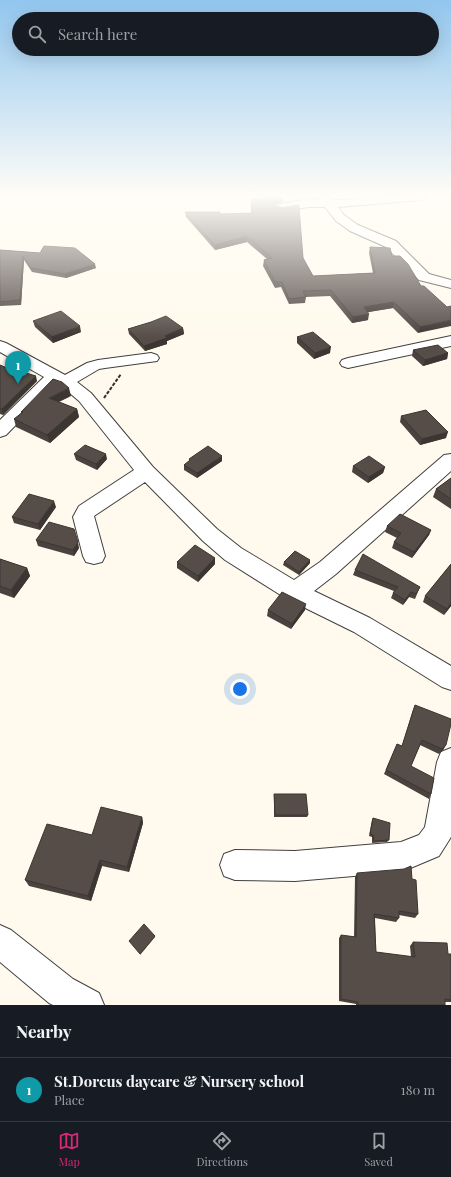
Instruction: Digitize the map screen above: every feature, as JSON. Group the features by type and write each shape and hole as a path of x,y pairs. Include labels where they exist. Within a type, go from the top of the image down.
{"street":[{"path":"392,244 424,277 451,284"},
{"path":"348,364 451,341"},
{"path":"4,352 59,379 84,397 146,472 210,534 233,554 295,592 362,625 451,679"},
{"path":"0,431 59,379 104,363 151,358"},
{"path":"295,592 328,568 451,460"},
{"path":"94,556 83,517 86,511 146,472"},
{"path":"235,865 295,866 401,857 429,846 438,833 451,762"},
{"path":"0,941 61,991 87,1005"}],"path":[{"path":"95,409 110,391 128,360"}],"building":[{"path":"256,244 302,244 303,258 313,276 375,273 370,247 390,248 392,256 400,256 408,264 421,286 424,286 447,307 451,306 451,320 420,327 394,302 364,307 369,314 353,317 331,290 303,291 306,297 289,299 282,282 275,282 264,260 272,258"},
{"path":"44,246 75,248 95,264 65,274 31,268 23,256 20,300 0,302 0,250 40,253"},
{"path":"61,311 80,326 52,337 33,321"},
{"path":"166,316 183,328 165,336 167,338 144,346 128,329 151,322"},
{"path":"313,332 331,347 315,353 297,337"},
{"path":"438,345 448,353 425,360 413,350"},
{"path":"11,364 29,370 26,373 36,376 2,409 0,409 0,365 7,368"},
{"path":"53,379 62,382 69,388 49,398 77,409 47,435 14,419 23,412 21,412"},
{"path":"426,410 448,432 422,439 401,416"},
{"path":"85,445 106,454 96,464 74,454"},
{"path":"208,446 222,456 197,473 184,465 190,460 189,459"},
{"path":"369,456 385,467 369,477 353,466"},
{"path":"451,478 451,499 436,489"},
{"path":"29,494 54,501 38,524 12,517"},
{"path":"400,514 431,530 414,552 394,542 401,533 387,526"},
{"path":"49,522 74,529 78,542 73,550 36,540"},
{"path":"195,545 215,558 198,576 177,562"},
{"path":"295,551 310,560 299,572 284,562"},
{"path":"363,554 420,587 416,594 411,592 405,600 393,593 398,587 355,570"},
{"path":"0,559 27,568 11,590 0,586"},
{"path":"451,564 451,603 447,609 425,596"},
{"path":"282,592 306,604 292,624 268,610"},
{"path":"415,705 451,719 446,745 442,749 422,740 411,766 434,778 431,794 386,770 397,744 402,746"},
{"path":"274,794 306,794 308,815 275,815"},
{"path":"101,807 142,817 127,867 100,860 88,896 25,880 47,824 92,835"},
{"path":"373,818 390,823 389,840 374,841 373,835 370,834"},
{"path":"411,866 412,879 416,880 418,914 399,911 399,918 374,914 376,952 415,957 413,942 447,943 448,954 451,954 451,1000 445,999 445,1005 358,1005 358,1002 341,999 341,935 356,937 357,873 404,869"},
{"path":"144,924 155,936 140,954 129,941"}],"place":[{"name":"St.Dorcus daycare & Nursery school","path":"18,384"}]}
